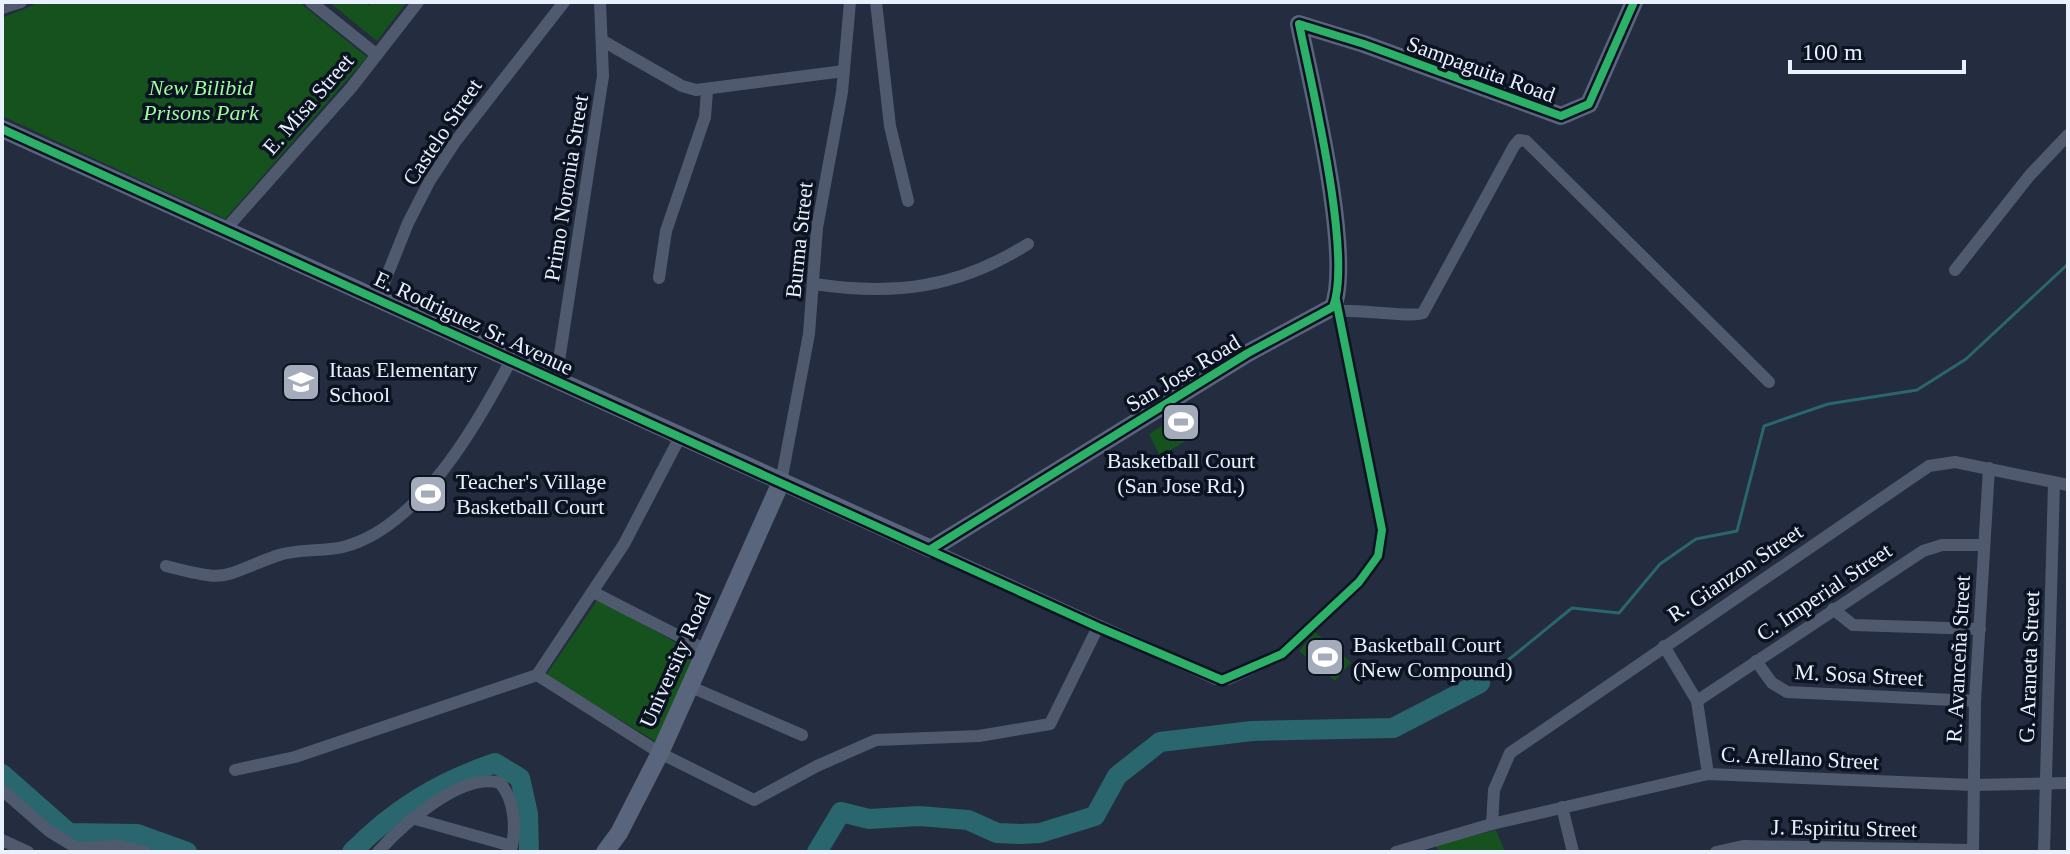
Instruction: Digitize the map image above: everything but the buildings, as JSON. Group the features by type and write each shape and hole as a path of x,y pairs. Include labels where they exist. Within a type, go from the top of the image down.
{"street":[{"path":"2,8 21,2"},
{"path":"311,2 377,55"},
{"name":"E. Misa Street","path":"225,230 377,55 418,2"},
{"name":"Castelo Street","path":"378,298 408,223 429,182 455,142 564,2"},
{"name":"Primo Noronia Street","path":"556,380 594,144 603,41 600,2"},
{"name":"Burma Street","path":"781,482 809,334 817,228 844,71 850,2"},
{"path":"876,2 890,126 908,201"},
{"name":"Sampaguita Road","path":"1337,306 1335,227 1324,142 1299,24 1561,116 1589,104 1634,2"},
{"path":"603,41 682,86 707,91 844,71"},
{"path":"659,278 666,231 705,117 707,91"},
{"name":"E. Rodriguez Sr. Avenue","path":"2,129 931,549"},
{"path":"1955,270 2030,175 2068,135"},
{"path":"931,549 1216,679 1228,679 1282,654 1359,582 1378,556 1382,530 1337,306 1420,316 1519,140 1526,141 1769,382"},
{"path":"814,284 866,291 907,288 990,268 1028,244"},
{"name":"San Jose Road","path":"931,549 1248,353 1318,319 1337,306"},
{"path":"166,566 223,578 277,556 344,547 372,533 393,520 434,482 478,424 511,360"},
{"path":"235,770 295,757 537,675 624,544 680,437"},
{"name":"R. Gianzon Street","path":"1492,824 1494,790 1510,753 1929,466 1955,462 2061,484"},
{"name":"R. Avanceña Street","path":"1973,851 1975,701 1989,468"},
{"name":"University Road","path":"605,852 619,833 660,753 781,482"},
{"name":"G. Araneta Street","path":"2044,852 2061,484"},
{"name":"C. Imperial Street","path":"1697,701 1923,551 1942,545 1983,545"},
{"path":"593,592 706,650"},
{"path":"1833,609 1853,625 1980,629"},
{"path":"537,675 660,753 754,800 817,766 876,740 979,736 1045,725 1053,720 1062,704 1098,627"},
{"path":"1664,646 1697,701 1708,774"},
{"name":"M. Sosa Street","path":"1756,661 1772,683 1787,692 1975,701"},
{"path":"691,687 802,735"},
{"name":"C. Arellano Street","path":"1396,852 1492,824 1708,774 1973,785 2068,783"},
{"path":"379,850 412,818 461,790 496,781 506,791 515,826 511,849 412,818"},
{"path":"2,790 49,831 77,848 120,846 145,852"},
{"path":"1562,807 1573,852"},
{"path":"2,840 28,852"},
{"name":"J. Espiritu Street","path":"1716,852 1743,846 1973,851"},
{"path":"379,850 395,852"}],"green space":[{"name":"New Bilibid Prisons Park","path":"41,2 299,2 367,57 225,219 2,116 2,18"},
{"path":"329,2 365,2 369,6 373,2 407,2 377,41"},
{"name":"Basketball Court (San Jose Rd.)","path":"1188,410 1200,433 1160,456 1149,434"},
{"path":"598,599 700,656 660,744 546,675"},
{"name":"Basketball Court (New Compound)","path":"1315,632 1351,662 1335,681 1299,651"},
{"path":"1496,830 1505,852 1438,852 1436,845"}],"waterway":[{"path":"1480,683 1572,608 1619,613 1660,564 1696,539 1737,531 1764,426 1828,404 1917,390 1966,359 2068,264"},
{"path":"817,852 841,812 869,819 919,816 968,820 997,833 1040,833 1095,816 1117,776 1160,742 1252,731 1393,728 1480,683"},
{"path":"352,852 418,798 495,763 520,778 528,814 529,852"},
{"path":"2,774 69,833 137,834 187,852"}],"cycle path":[{"path":"931,549 1248,353 1333,307 1338,283 1334,210 1299,24 1364,44 1561,116 1589,104 1634,2"},
{"path":"2,129 1098,627 1222,680 1282,654 1359,582 1378,556 1382,530 1336,300"}],"place":[{"name":"Itaas Elementary School","path":"301,382"},
{"name":"Basketball Court (San Jose Rd.)","path":"1181,422"},
{"name":"Teacher's Village Basketball Court","path":"428,494"},
{"name":"Basketball Court (New Compound)","path":"1325,657"}]}
